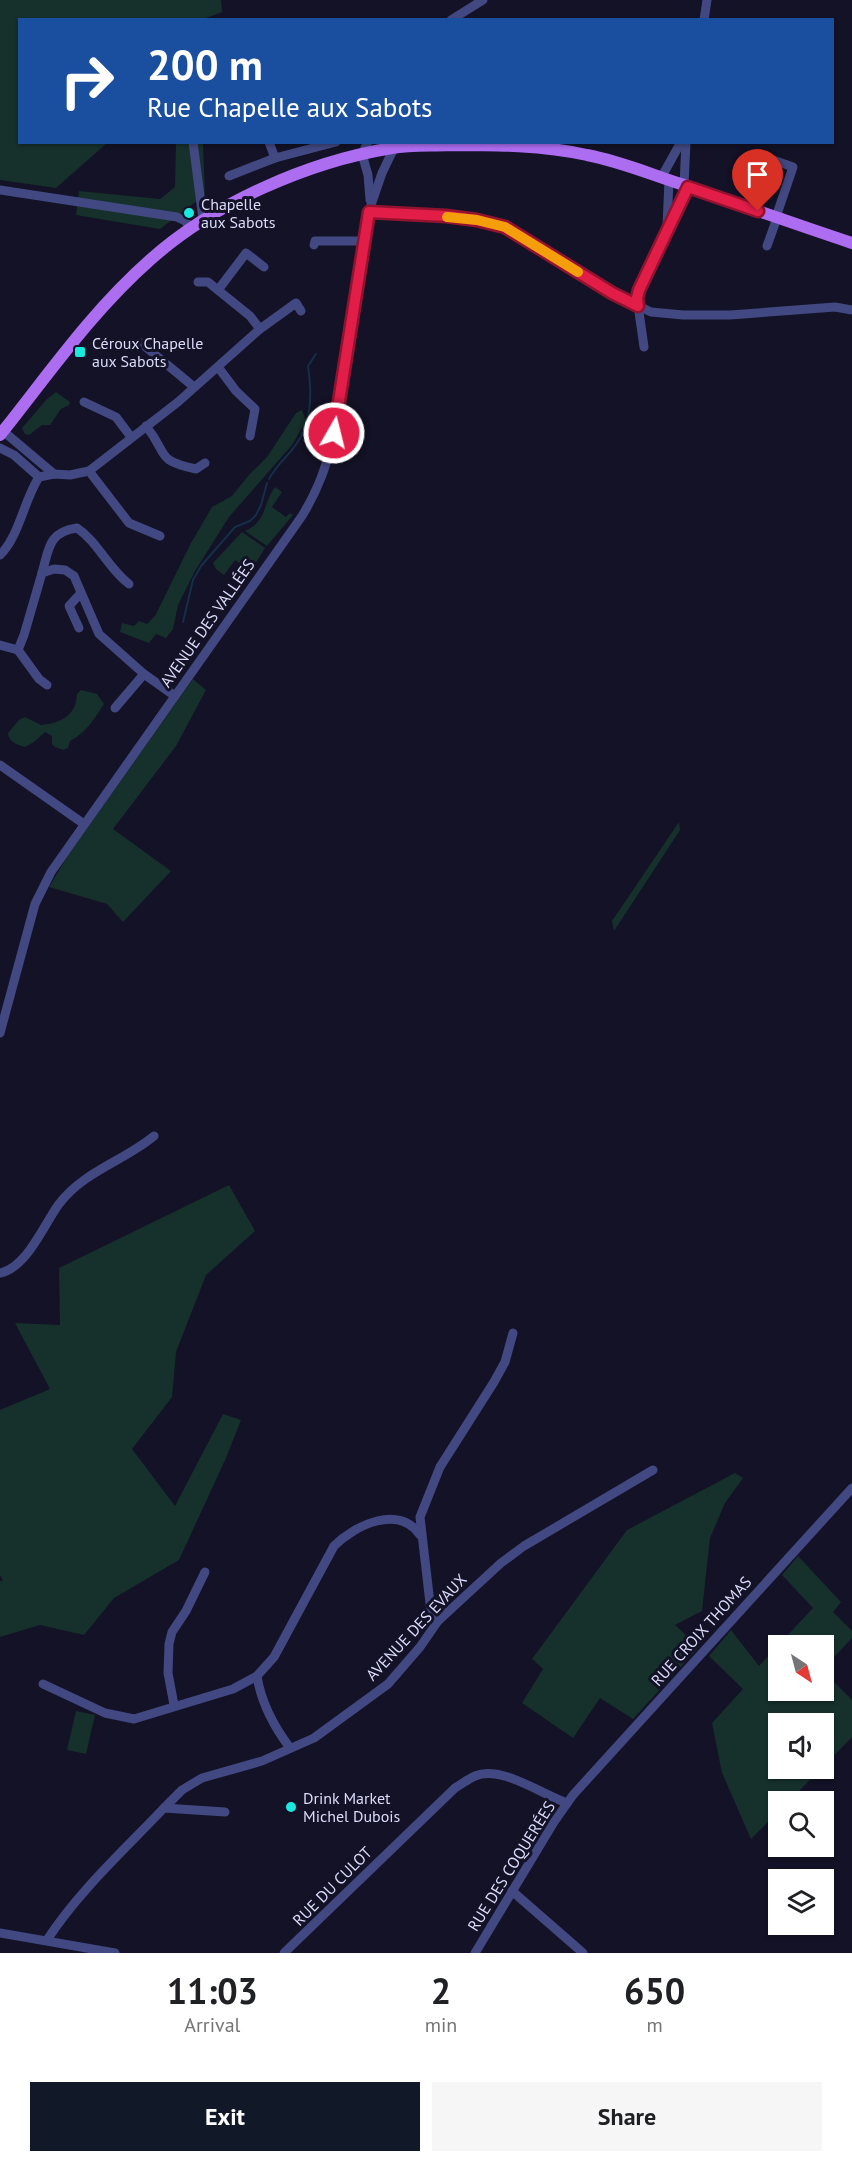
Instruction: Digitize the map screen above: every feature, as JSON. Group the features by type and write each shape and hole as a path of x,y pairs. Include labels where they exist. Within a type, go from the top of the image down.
{"main road":[{"path":"2,433 98,313 149,260 191,228 234,203 300,173 392,146 489,145 540,148 588,155 852,243"}],"street":[{"path":"454,18 483,0"},
{"path":"704,18 707,0"},
{"path":"193,144 203,220"},
{"path":"270,144 275,158"},
{"path":"229,176 275,158 328,144"},
{"path":"362,154 367,144"},
{"path":"666,232 665,179 680,144"},
{"path":"644,347 637,298 686,186 686,144"},
{"name":"AVENUE DES VALLÉES","path":"0,1033 35,904 51,872 302,516 318,488 328,463 334,433 370,208 392,146"},
{"name":"AVENUE DES VALLÉES","path":"362,154 368,175 370,208"},
{"path":"767,246 793,167 773,160"},
{"path":"0,190 177,217 191,228"},
{"path":"370,208 477,220 505,227 612,293 651,312 730,315 835,307 852,310"},
{"path":"314,245 315,241 364,241"},
{"path":"218,290 246,253 264,267"},
{"path":"198,282 208,282 250,316 260,330"},
{"path":"0,555 6,550 12,538 31,489 39,477 54,474 70,476 89,471 194,387 260,330 296,303 301,311"},
{"path":"141,343 194,387"},
{"path":"218,367 236,391 257,404 250,436"},
{"path":"84,402 116,417 131,437"},
{"path":"146,426 153,434 163,456 174,464 196,469 205,463"},
{"path":"2,433 54,474"},
{"path":"0,448 14,455 39,477"},
{"path":"89,471 129,523 160,536"},
{"path":"18,650 53,539 63,530 77,528 88,536 119,577 129,584"},
{"path":"42,573 54,568 65,570 74,576 99,634 144,674 175,696"},
{"path":"79,628 69,606 81,593"},
{"path":"0,645 18,650 39,679 47,685"},
{"path":"115,708 144,674"},
{"path":"0,765 84,824"},
{"path":"0,1273 18,1264 60,1203 73,1189 101,1168 154,1136"},
{"path":"438,1622 430,1612 420,1535 420,1517 440,1467 505,1362 513,1333"},
{"name":"AVENUE DES EVAUX","path":"47,1940 56,1926 108,1867 182,1790 202,1778 262,1761 314,1738 388,1684 438,1622 483,1578 509,1557 653,1470"},
{"name":"RUE CROIX THOMAS","path":"567,1803 852,1488"},
{"path":"43,1684 105,1713 134,1719 233,1689 257,1676 274,1657 334,1546 345,1536 357,1528 386,1520 400,1519 414,1525 420,1535"},
{"path":"174,1705 168,1673 170,1638 205,1572"},
{"path":"257,1676 272,1719 290,1748"},
{"name":"RUE DU CULOT","path":"284,1953 447,1796 477,1775 504,1774 567,1803"},
{"path":"550,1797 554,1822"},
{"name":"RUE DES COQUERÉES","path":"475,1953 567,1803"},
{"path":"164,1808 225,1812"},
{"path":"512,1891 583,1953"},
{"path":"0,1933 114,1953"}],"green space":[{"path":"0,0 221,0 222,12 206,18 18,18 18,144 106,144 56,188 0,180"},
{"path":"176,144 203,144 205,195 160,229 76,215 79,191 160,199 175,187"},
{"path":"56,392 70,402 69,405 61,409 50,425 42,425 29,435 25,434 22,428"},
{"path":"302,410 306,421 292,445 229,517 195,571 178,605 173,629 166,638 156,634 149,643 120,632 122,623 134,626 139,621 147,624 155,616 191,543 212,507 232,496 267,457 296,413"},
{"path":"275,487 282,492 272,507 286,517 290,513 293,515 267,546 245,531 258,522"},
{"path":"242,532 265,548 248,576 249,570 235,560 224,575 216,569 213,563"},
{"path":"193,679 206,690 176,746 113,829 171,871 123,922 107,904 49,887 67,857"},
{"path":"81,690 97,694 104,704 94,720 70,741 68,748 63,750 55,747 52,744 52,736 45,732 25,747 10,739 8,733 19,720 25,717 41,725 66,717 71,713 77,694"},
{"path":"679,822 680,830 614,931 612,921"},
{"path":"229,1185 255,1231 206,1275 176,1352 172,1397 132,1449 175,1506 223,1414 241,1420 179,1560 114,1598 84,1635 40,1625 0,1637 0,1581 3,1581 0,1575 0,1410 50,1389 15,1323 60,1325 59,1268"},
{"path":"735,1473 743,1478 725,1503 710,1538 702,1611 675,1625 699,1647 633,1719 600,1698 573,1738 522,1703 543,1669 532,1659 627,1530"},
{"path":"798,1556 841,1602 833,1612 852,1631 852,1638 834,1657 834,1635 788,1635 813,1608 782,1575"},
{"path":"731,1630 759,1666 768,1656 768,1701 834,1701 834,1682 852,1700 852,1737 834,1756 834,1713 768,1713 768,1779 811,1779 799,1791 768,1791 768,1822 751,1839 722,1773 712,1723 743,1689 709,1656"},
{"path":"76,1711 95,1715 86,1754 67,1750"}],"waterway":[{"path":"269,479 295,446 305,428 310,397 308,366 316,354"},
{"path":"183,622 193,580 201,566 235,527 250,521 256,515 267,483"}],"slow traffic":[{"path":"447,217 477,220 505,227 578,272"}],"place":[{"name":"Chapelle aux Sabots","path":"189,213"},
{"name":"Céroux Chapelle aux Sabots","path":"80,352"},
{"name":"Drink Market Michel Dubois","path":"291,1807"}],"route":[{"path":"334,433 369,212 446,216 505,227 612,293 638,306 639,290 688,187 758,211"}]}
